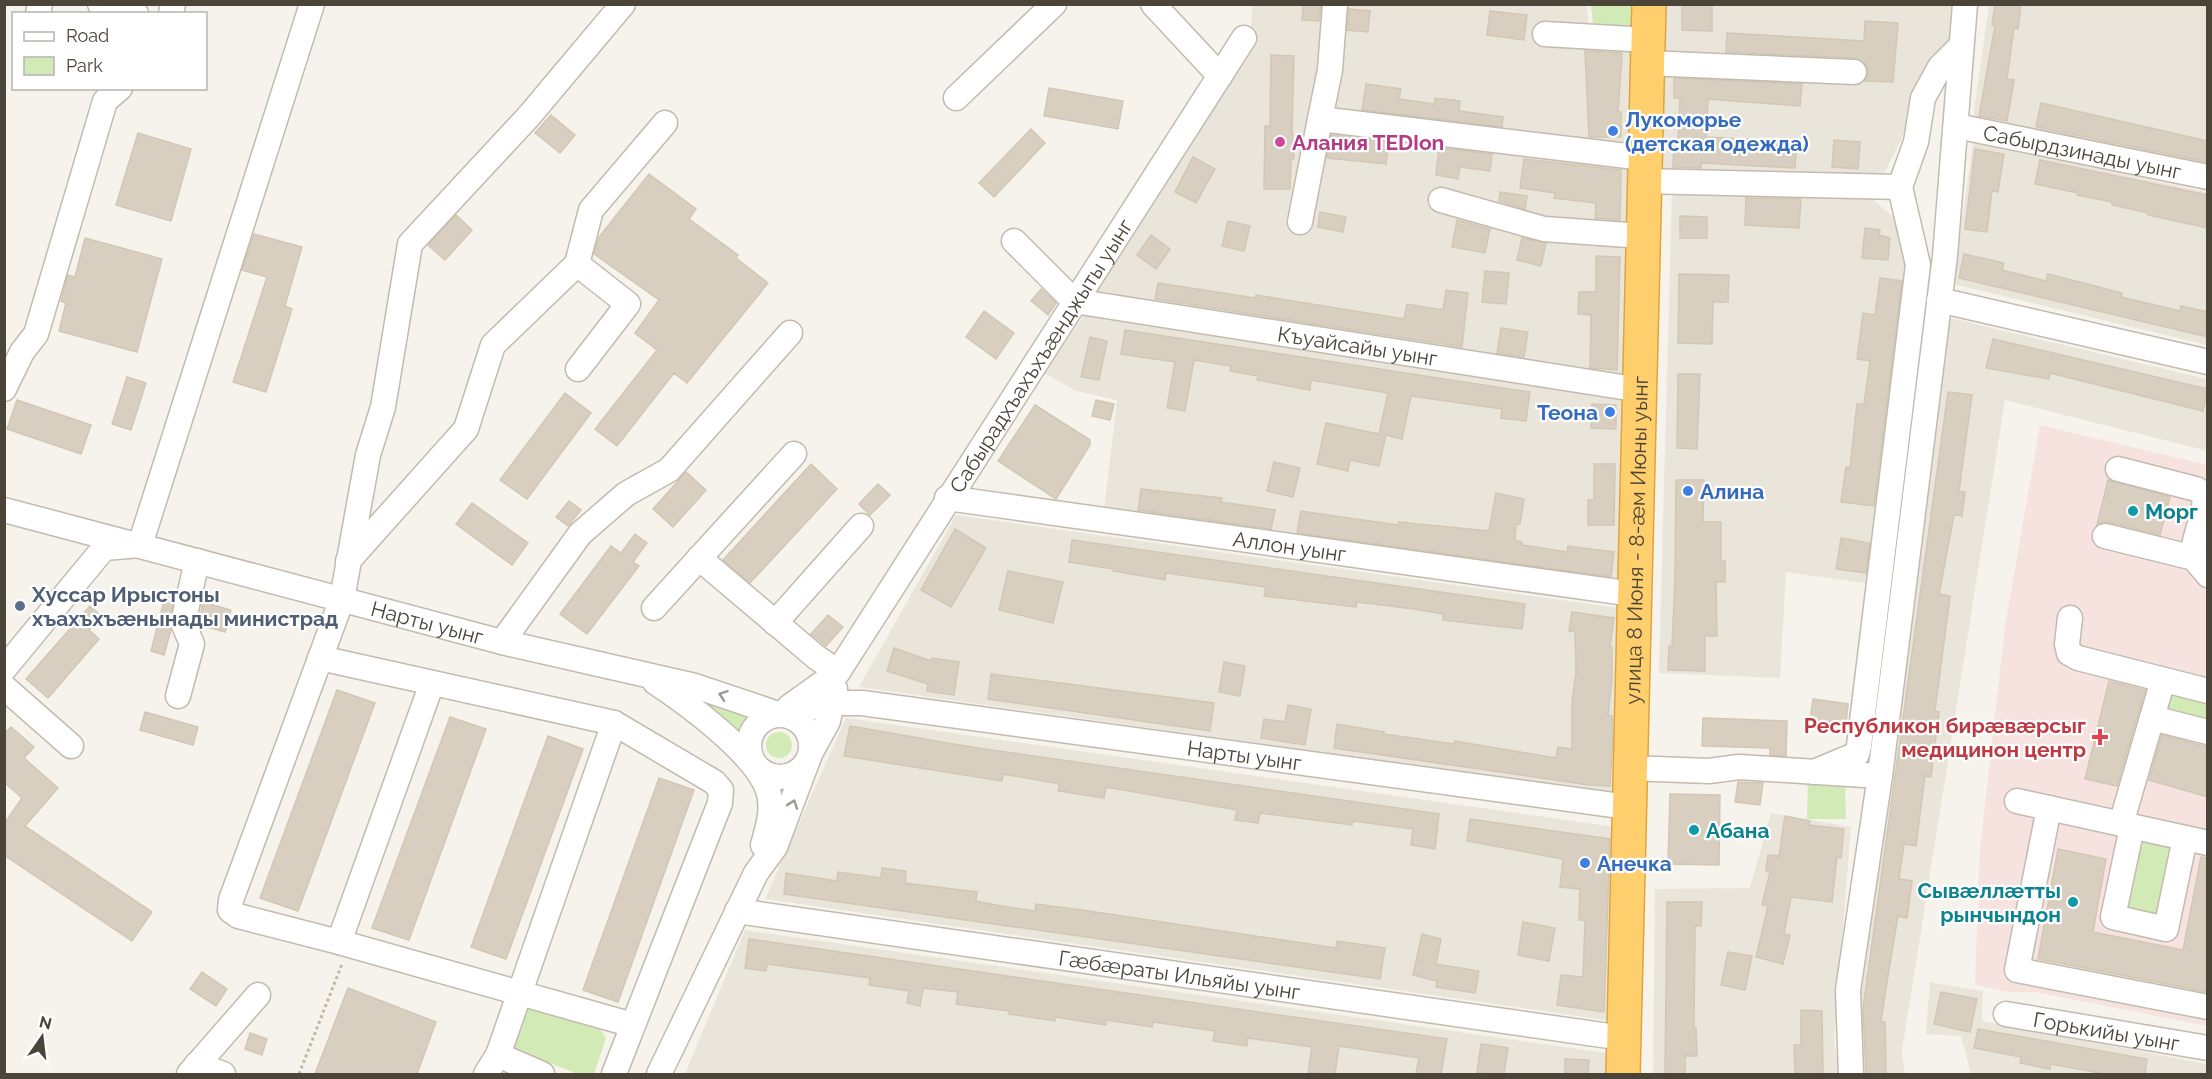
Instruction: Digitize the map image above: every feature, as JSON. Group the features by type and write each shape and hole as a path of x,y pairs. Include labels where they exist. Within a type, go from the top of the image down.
{"highway":[{"name":"улица 8 Июня - 8-ӕм Июны уынг","path":"1623,1074 1633,594 1641,390 1643,170 1649,4"}],"street":[{"path":"100,4 129,12"},
{"path":"4,669 104,548 140,546 304,23 312,4"},
{"path":"623,4 530,116 410,244 383,407 368,455 342,599 231,900 230,910 238,916 344,943 633,1025"},
{"path":"956,98 1054,4"},
{"path":"1153,4 1220,76"},
{"path":"1300,222 1330,70 1335,4"},
{"path":"1851,1074 1848,990 1880,776 1939,300 1965,4"},
{"path":"1545,34 1647,51 1854,72"},
{"name":"Сабырадхъахъхъæнджыты уынг","path":"838,672 947,498 1244,38"},
{"path":"1814,772 1857,754 1859,746 1918,265 1900,187 1916,142 1923,98 1940,67 1961,46"},
{"path":"4,389 22,352 36,334 105,101 118,90"},
{"path":"1320,119 1643,170 1900,187"},
{"path":"348,561 465,429 493,345 577,264 591,210 665,123"},
{"name":"Сабырдзинады уынг","path":"1956,126 2208,177"},
{"path":"1441,200 1544,229 1642,236"},
{"path":"1014,241 1074,301"},
{"path":"577,264 628,304 578,369"},
{"path":"1939,300 2208,362"},
{"name":"Къуайсайы уынг","path":"1074,301 1641,390"},
{"path":"502,642 580,534 626,494 669,470 790,333"},
{"path":"654,608 794,454"},
{"path":"2118,469 2196,489 2204,494 2206,503 2194,544 2201,567"},
{"name":"Аллон уынг","path":"947,498 1633,594"},
{"name":"Нарты уынг","path":"4,510 502,642 695,686 790,716 800,722 810,740 809,757 801,770 782,777 770,775 684,702 644,675"},
{"path":"775,623 861,526"},
{"path":"2105,536 2201,567"},
{"path":"699,558 816,657 838,672"},
{"path":"178,696 192,644 183,623 197,561"},
{"path":"2070,618 2068,653 2078,658 2208,691"},
{"path":"320,658 614,723 714,782 720,790 720,802 614,1074"},
{"path":"659,1074 756,873 775,847 809,757 830,712 838,672"},
{"path":"756,873 771,813 768,790 751,761 749,748 754,727 761,720 778,714 838,672"},
{"path":"2017,801 2126,825 2196,841 2166,929 2113,917 2126,825 2163,680"},
{"path":"344,943 432,683"},
{"path":"4,687 71,746"},
{"name":"Нарты уынг","path":"830,712 862,703 1628,807"},
{"path":"778,714 830,712"},
{"path":"2152,718 2208,732"},
{"path":"542,1074 492,1065 520,993 614,723"},
{"path":"1630,768 1709,771 1739,767 1880,776"},
{"path":"2049,808 2016,970 2208,1007"},
{"name":"Гæбæраты Ильяйы уынг","path":"737,911 1623,1038"},
{"path":"193,1070 258,995"},
{"name":"Горькийы уынг","path":"2006,1014 2208,1048"},
{"path":"193,1070 223,1074"}],"path":[{"path":"299,1074 344,943"}],"shaded area":[{"path":"1252,5 1587,5 1590,45 1640,49 1631,382 1094,296 1250,48"},
{"path":"1667,5 1956,5 1952,37 1883,176 1661,173"},
{"path":"1989,5 2207,5 2207,166 1973,118"},
{"path":"1973,143 2207,192 2207,345 1953,284"},
{"path":"1672,190 1865,193 1902,224 1911,269 1871,584 1786,572 1780,678 1659,673"},
{"path":"1085,314 1628,400 1624,585 1104,510 1117,400 1076,391 1044,373"},
{"path":"1950,318 2207,379 2207,451 2005,400 1902,1051 1905,1074 1859,1074 1855,994"},
{"name":"Республикон бирæвæрсыг медицинон центр","path":"2040,425 2207,465 2207,1026 2035,992 2009,992 1975,985 1980,848 2005,626"},
{"path":"956,515 1625,609 1619,794 859,687"},
{"path":"846,718 1616,827 1612,1021 765,899"},
{"path":"1771,813 1851,827 1834,1041 1839,1074 1653,1074 1655,889 1750,888"},
{"path":"745,930 1614,1054 1614,1074 685,1074"},
{"path":"1930,982 1983,991 1982,1021 2207,1064 2207,1074 1971,1074 1961,1036 1926,1034"}],"green space":[{"path":"1591,5 1640,5 1640,33 1593,24"},
{"path":"2169,691 2207,696 2207,726 2165,713"},
{"path":"693,694 753,713 738,739"},
{"path":"779,732 788,736 792,745 788,754 779,758 770,754 766,745 770,736"},
{"path":"1808,778 1845,783 1846,819 1807,819"},
{"path":"2137,837 2173,846 2164,908 2154,918 2127,911 2122,899"},
{"path":"525,1005 597,1025 606,1038 594,1074 578,1074 515,1049 510,1043"}],"building":[{"path":"1303,4 1321,4 1319,21 1302,20"},
{"path":"1682,4 1712,4 1712,31 1682,30"},
{"path":"1995,4 2021,4 2018,29 2014,28 2007,79 2014,80 2007,121 1979,116 1995,26 1992,25"},
{"path":"1349,9 1370,11 1368,32 1347,30"},
{"path":"1490,11 1527,15 1524,40 1487,35"},
{"path":"1865,21 1898,23 1893,82 1865,81 1868,73 1867,66 1855,58 1726,52 1727,33 1864,41"},
{"path":"1585,51 1622,53 1618,112 1621,112 1621,137 1589,137"},
{"path":"1271,55 1294,56 1292,126 1294,159 1291,159 1290,189 1264,189 1265,126 1270,126"},
{"path":"1674,78 1802,84 1800,106 1708,99 1706,137 1797,142 1795,168 1701,163 1701,168 1673,167 1674,141 1678,141 1680,98 1674,98"},
{"path":"1366,84 1401,89 1399,99 1434,104 1435,98 1460,101 1459,111 1503,117 1502,127 1362,110"},
{"path":"1049,88 1123,101 1118,129 1044,116"},
{"path":"2041,103 2208,141 2208,162 2036,127"},
{"path":"551,115 575,135 560,153 535,133"},
{"path":"1031,129 1045,143 994,197 979,183"},
{"path":"138,133 191,149 171,221 116,205"},
{"path":"1331,135 1389,142 1386,164 1327,158"},
{"path":"1834,140 1860,142 1858,169 1832,167"},
{"path":"1439,148 1492,154 1490,171 1460,167 1458,179 1436,175"},
{"path":"1975,149 2004,154 1998,192 1992,191 1987,232 1965,229"},
{"path":"1193,157 1215,169 1196,203 1175,192"},
{"path":"1524,159 1621,170 1620,220 1595,218 1596,203 1554,198 1555,193 1520,188"},
{"path":"2040,160 2208,195 2208,228 2148,215 2148,213 2112,205 2112,202 2035,184"},
{"path":"649,174 696,209 689,219 738,255 736,258 768,283 687,383 674,373 617,446 595,429 657,350 635,333 659,300 594,254 599,237"},
{"path":"1500,192 1527,196 1525,209 1499,201"},
{"path":"1746,198 1801,199 1799,228 1745,225"},
{"path":"1320,212 1346,217 1343,232 1318,227"},
{"path":"456,215 472,230 445,260 428,245"},
{"path":"1680,216 1707,217 1707,238 1680,238"},
{"path":"1457,220 1490,229 1485,253 1452,247"},
{"path":"1228,221 1250,226 1244,251 1222,246"},
{"path":"1865,228 1880,230 1879,235 1890,238 1888,260 1862,258"},
{"path":"254,234 302,247 285,306 292,309 266,392 233,382 267,277 242,270"},
{"path":"1151,235 1170,249 1156,269 1137,255"},
{"path":"85,238 162,259 137,352 59,331 66,303 61,301 68,275 75,277"},
{"path":"1522,238 1546,243 1541,266 1517,260"},
{"path":"1964,254 2004,263 2002,270 2046,281 2048,274 2122,293 2121,297 2180,311 2181,306 2208,312 2208,337 1959,278"},
{"path":"1596,256 1620,257 1617,370 1590,368 1591,315 1578,314 1579,292 1596,292"},
{"path":"1485,271 1509,273 1506,304 1482,302"},
{"path":"1679,274 1729,275 1728,302 1713,302 1712,344 1678,343"},
{"path":"1880,278 1902,281 1874,506 1841,502 1846,467 1850,468 1857,404 1864,404 1870,361 1857,359 1863,313 1875,315"},
{"path":"1158,283 1255,298 1256,295 1404,319 1407,304 1443,310 1446,290 1468,293 1462,347 1155,299"},
{"path":"1041,289 1056,303 1048,315 1031,301"},
{"path":"984,311 1014,333 996,359 966,337"},
{"path":"1501,328 1528,332 1524,357 1497,353"},
{"path":"1125,330 1530,392 1526,421 1501,418 1502,409 1411,396 1402,439 1386,435 1379,466 1350,460 1348,471 1317,464 1326,423 1379,434 1388,393 1311,380 1310,390 1257,380 1258,376 1230,371 1231,366 1194,360 1185,411 1167,408 1175,362 1121,354"},
{"path":"1090,337 1107,341 1099,380 1081,377"},
{"path":"1993,339 2208,389 2203,411 2050,373 2049,379 1986,368"},
{"path":"1678,374 1700,374 1697,449 1677,448"},
{"path":"127,377 146,383 131,430 112,424"},
{"path":"1948,392 1972,395 1959,491 1965,492 1962,516 1954,515 1939,594 1950,596 1935,711 1939,712 1931,777 1925,776 1916,846 1904,844 1899,879 1912,881 1907,918 1898,916 1881,1022 1885,1022 1886,1074 1866,1074 1863,1009"},
{"path":"565,393 591,413 527,499 500,480"},
{"path":"17,400 91,425 81,454 7,429"},
{"path":"1096,400 1114,404 1110,420 1092,416"},
{"path":"1592,404 1616,405 1616,429 1591,428"},
{"path":"1035,405 1090,440 1090,445 1056,499 998,461"},
{"path":"1274,462 1300,468 1293,497 1267,491"},
{"path":"811,464 837,489 750,583 723,560"},
{"path":"1594,464 1615,464 1614,525 1588,525 1588,500 1594,500"},
{"path":"686,472 706,490 673,527 653,509"},
{"path":"1676,480 1704,480 1703,522 1721,522 1721,561 1725,561 1725,582 1716,582 1717,636 1705,636 1705,671 1668,670 1669,646 1672,646 1675,581"},
{"name":"Морг","path":"2108,480 2170,497 2160,535 2108,522 2097,525"},
{"path":"878,484 890,495 870,515 859,504"},
{"path":"1141,489 1222,498 1221,502 1275,510 1271,529 1138,510"},
{"path":"1496,493 1524,499 1520,524 1516,524 1515,540 1522,542 1522,545 1567,552 1568,546 1614,552 1611,577 1297,533 1301,511 1398,525 1399,522 1489,531"},
{"path":"569,501 581,510 568,526 556,517"},
{"path":"472,503 528,543 512,565 456,524"},
{"path":"955,529 986,548 951,607 921,590"},
{"path":"635,534 647,543 633,562 639,566 587,634 560,614 611,546 621,553"},
{"path":"1841,538 1870,543 1866,573 1836,569"},
{"path":"1072,540 1525,604 1522,629 1443,620 1443,614 1414,609 1357,602 1356,607 1264,596 1266,587 1166,573 1165,580 1113,571 1114,569 1069,562"},
{"path":"1008,571 1063,582 1053,623 999,610"},
{"path":"166,593 175,595 169,620 171,630 164,655 151,651"},
{"path":"202,602 231,610 225,632 200,625"},
{"path":"90,606 101,616 89,630 99,639 48,698 26,679"},
{"path":"1572,612 1614,618 1610,647 1612,647 1612,680 1608,715 1612,716 1613,731 1610,786 1589,785 1334,748 1337,724 1384,732 1384,734 1454,744 1455,741 1556,758 1558,747 1572,749 1572,702 1576,672 1575,632 1569,631"},
{"path":"828,615 843,627 826,646 811,634"},
{"path":"894,648 931,661 932,658 959,662 954,695 927,691 928,684 887,671"},
{"path":"1224,662 1245,666 1240,696 1219,692"},
{"path":"991,674 1214,703 1210,731 988,699"},
{"path":"2109,681 2145,690 2117,786 2085,779"},
{"path":"337,690 375,703 298,911 260,898"},
{"path":"1813,699 1848,704 1846,724 1810,720"},
{"path":"1288,705 1311,709 1305,745 1261,738 1264,719 1285,722"},
{"path":"145,712 198,727 193,745 140,730"},
{"path":"450,717 486,729 409,940 372,928"},
{"path":"1703,718 1787,721 1786,756 1770,755 1770,748 1702,746"},
{"path":"850,726 971,747 1439,814 1435,849 1411,845 1413,829 1353,821 1352,825 1260,813 1258,823 1235,820 1237,810 1106,787 1104,798 1058,791 1060,784 1003,774 1002,781 844,756"},
{"path":"11,727 34,747 24,758 58,788 25,826 152,912 132,941 4,855 4,824 22,798 4,782 4,734"},
{"path":"2162,735 2208,747 2208,797 2149,780"},
{"path":"548,736 583,749 506,959 471,947"},
{"path":"659,778 694,790 618,1002 583,990"},
{"path":"1738,782 1763,783 1760,805 1735,802"},
{"name":"Абана","path":"1670,794 1720,795 1719,865 1668,864"},
{"path":"1785,816 1810,821 1809,825 1844,829 1841,858 1837,857 1832,902 1791,897 1784,934 1790,935 1783,964 1756,957 1768,906 1762,905 1770,872 1766,871 1768,855 1779,856"},
{"path":"1470,819 1610,839 1604,1012 1557,1005 1561,975 1583,977 1585,920 1579,920 1580,889 1560,887 1563,859 1467,841"},
{"name":"Сывæллæтты рынчындон","path":"2058,849 2106,859 2093,932 2183,950 2201,857 2208,858 2208,992 2038,959"},
{"path":"882,868 906,871 905,883 977,892 976,901 1001,906 1035,911 1036,904 1336,948 1337,941 1385,948 1380,979 784,894 786,873 837,881 838,872 881,878"},
{"path":"1667,902 1702,902 1701,926 1695,926 1694,1028 1696,1028 1697,1056 1685,1056 1685,1074 1665,1074"},
{"path":"1523,922 1555,928 1549,961 1518,955"},
{"path":"1422,934 1441,939 1436,964 1479,971 1475,993 1436,987 1437,981 1413,975"},
{"path":"749,939 1447,1039 1441,1074 1416,1074 1419,1058 1339,1046 1335,1074 1308,1073 1312,1047 1248,1038 1247,1046 1213,1041 1215,1031 1153,1022 1152,1027 1106,1020 1106,1025 1055,1017 1055,1021 1009,1014 1009,1011 956,1004 958,992 923,988 920,1006 907,1003 909,991 869,985 870,978 767,964 766,971 745,968"},
{"path":"1728,952 1752,956 1745,990 1721,985"},
{"path":"202,972 227,989 216,1006 190,989"},
{"path":"348,988 436,1022 417,1074 315,1074"},
{"path":"1941,992 1977,999 1970,1032 1934,1024"},
{"path":"1801,1010 1822,1011 1823,1074 1795,1074 1794,1045 1801,1045"},
{"path":"1978,1029 2147,1059 2145,1074 2105,1074 2051,1064 2050,1069 2020,1063 2021,1057 1974,1048"},
{"path":"250,1033 267,1039 262,1055 245,1049"},
{"path":"1481,1044 1508,1048 1504,1074 1477,1073"},
{"path":"1565,1059 1589,1060 1588,1074 1565,1074"}],"place":[{"name":"Лукоморье (детская одежда)","path":"1613,131"},
{"name":"Алания ТEDIon","path":"1280,142"},
{"name":"Теона","path":"1610,412"},
{"name":"Алина","path":"1688,491"},
{"name":"Морг","path":"2133,511"},
{"name":"Хуссар Ирыстоны хъахъхъæнынады министрад","path":"20,606"},
{"name":"Республикон бирæвæрсыг медицинон центр","path":"2100,737"},
{"name":"Абана","path":"1694,830"},
{"name":"Анечка","path":"1585,863"},
{"name":"Сывæллæтты рынчындон","path":"2073,902"}]}
